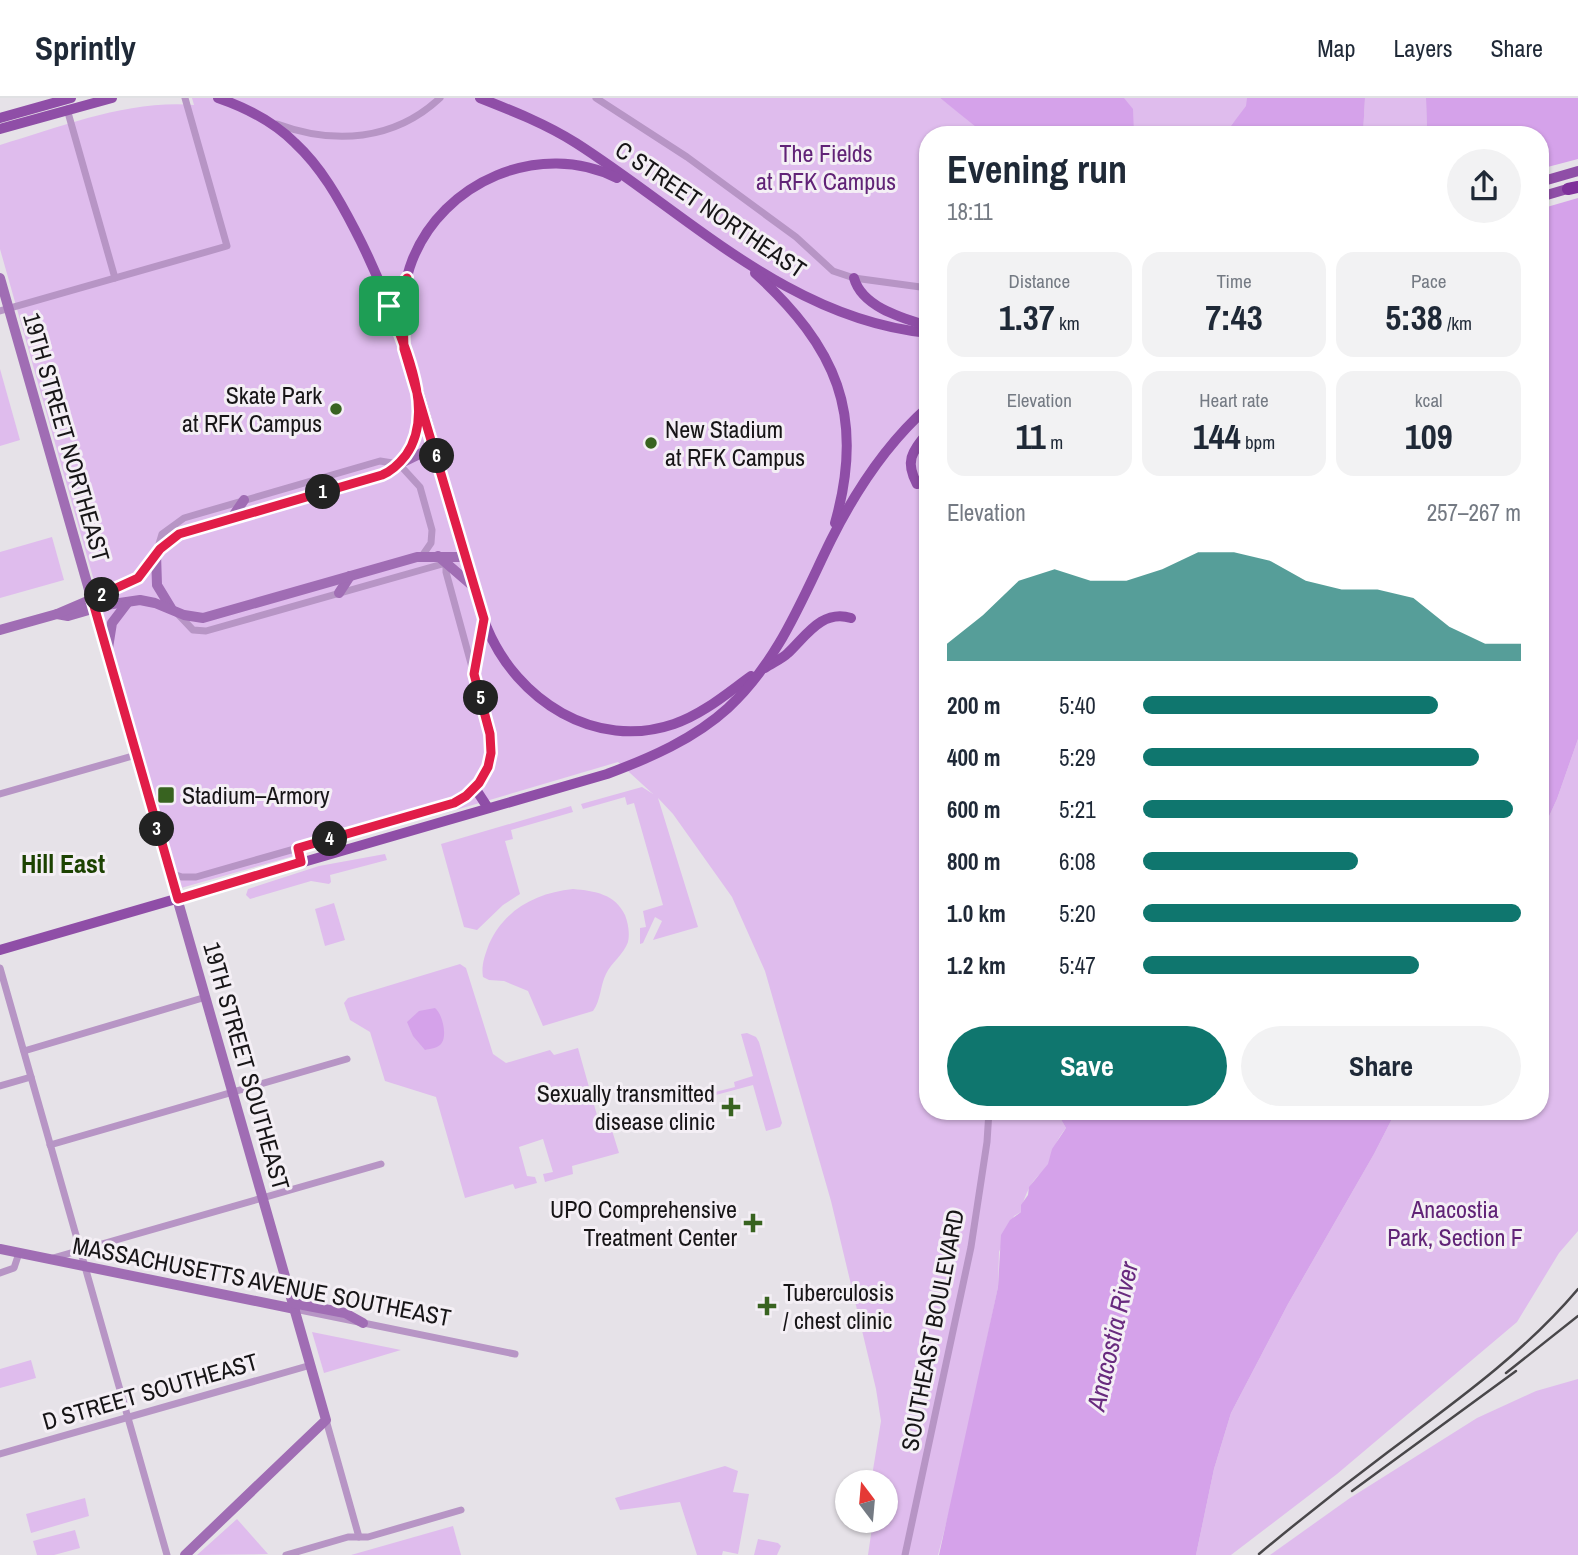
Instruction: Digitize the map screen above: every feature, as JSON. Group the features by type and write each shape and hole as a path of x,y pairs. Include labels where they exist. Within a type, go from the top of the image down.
{"main road":[{"path":"0,118 66,101 112,98"},
{"path":"218,98 265,119 296,143 331,187 360,240 389,306 404,349 484,619 494,643 511,671 545,702 587,723 623,730 644,730 681,721 723,705"},
{"name":"C STREET NORTHEAST","path":"480,98 576,143 621,177 782,285 826,307 879,325 919,332"},
{"path":"0,128 66,101"},
{"path":"389,306 407,278 416,253 431,225 465,192 491,177 515,168 566,164 621,177"},
{"path":"1549,180 1578,172"},
{"path":"1549,195 1574,188"},
{"path":"731,252 783,298 802,319 824,352 838,388 847,430 847,461 843,495 830,543"},
{"name":"19TH STREET NORTHEAST","path":"0,278 4,310 93,604"},
{"path":"404,349 403,315 407,278"},
{"path":"853,278 859,292 867,299 889,312 919,323"},
{"path":"399,464 417,435 420,401"},
{"path":"761,670 791,624 830,543 871,471 919,414"},
{"path":"917,484 910,462 919,444"},
{"path":"93,604 138,578 169,540 179,534 382,475 434,447"},
{"path":"231,519 244,500"},
{"path":"156,554 157,585 165,601 176,612"},
{"path":"0,630 93,604 128,601 145,600 190,617 203,618 422,556 442,559 466,556"},
{"path":"442,559 475,588"},
{"path":"339,593 350,576"},
{"path":"107,654 112,623 128,601"},
{"name":"19TH STREET SOUTHEAST","path":"93,604 327,1420"},
{"path":"0,950 600,776 636,763 677,744 761,670 786,655 824,620 841,615 851,618"},
{"path":"474,674 484,619"},
{"path":"475,788 488,808"},
{"path":"402,818 406,831"},
{"path":"298,848 301,862"},
{"name":"MASSACHUSETTS AVENUE SOUTHEAST","path":"0,1249 294,1306 345,1313 363,1323"},
{"path":"185,1555 327,1420"}],"street":[{"path":"4,310 227,246 185,98"},
{"path":"265,119 305,134 346,137 376,133 407,121 440,98"},
{"path":"596,98 687,157 796,237 833,271 853,278 919,287"},
{"path":"66,101 115,278"},
{"path":"156,554 162,534 190,516 374,462 399,464 418,485 433,533 431,543 422,556"},
{"path":"170,873 182,877 196,877 454,803 475,788 488,767 492,747 442,559 339,593 206,631 193,630 176,612"},
{"path":"0,794 136,755"},
{"path":"0,968 167,1555"},
{"path":"24,1051 206,997"},
{"path":"50,1145 347,1059"},
{"path":"0,1086 31,1077"},
{"name":"SOUTHEAST BOULEVARD","path":"905,1555 971,1247 988,1120"},
{"path":"49,1259 381,1164"},
{"path":"0,1273 14,1268 19,1253"},
{"name":"MASSACHUSETTS AVENUE SOUTHEAST","path":"363,1323 515,1354"},
{"name":"D STREET SOUTHEAST","path":"0,1454 311,1365"},
{"name":"19TH STREET SOUTHEAST","path":"327,1420 359,1537"},
{"path":"286,1555 348,1537 368,1537 461,1510"}],"green space":[{"name":"The Fields at RFK Campus","path":"192,98 940,98 957,111 1000,126 919,126 919,1120 1061,1120 1066,1128 1055,1145 1048,1166 1029,1188 1021,1212 1014,1216 999,1252 998,1287 956,1485 938,1555 868,1555 871,1533 898,1533 898,1470 873,1470 881,1421 876,1389 831,1201 765,971 732,897 673,814 658,798 698,927 653,940 662,921 655,917 643,943 640,944 640,928 646,927 643,911 663,905 634,803 627,805 625,797 583,809 581,804 642,787 653,794 618,762 181,888 0,249 0,145 120,110 194,105"},
{"path":"1035,98 1255,98 1231,126 1068,126"},
{"path":"1365,98 1426,98 1427,126 1363,126"},
{"path":"0,369 20,440 0,446"},
{"path":"52,537 64,580 0,598 0,552"},
{"name":"Anacostia Park, Section F","path":"1578,739 1578,1231 1559,1253 1517,1322 1337,1474 1231,1555 1196,1555 1214,1469 1231,1413 1288,1304 1391,1120 1549,1120 1549,816"},
{"path":"571,806 573,812 511,830 513,839 505,841 520,894 503,905 477,930 464,927 441,844"},
{"path":"385,854 387,860 330,875 329,884 311,881 250,899 246,895 248,889 319,866"},
{"path":"573,889 596,893 616,902 626,918 628,942 606,974 593,1011 543,1026 528,991 504,981 483,977 484,960 496,932 513,912 547,894"},
{"path":"334,903 345,940 325,946 315,909"},
{"path":"460,964 466,968 493,1054 506,1063 550,1050 554,1055 578,1048 600,1126 610,1124 619,1153 572,1166 573,1174 545,1182 543,1174 553,1172 543,1139 519,1147 527,1176 535,1177 537,1183 515,1189 513,1184 465,1198 436,1097 385,1081 370,1032 350,1020 344,1003 348,998"},
{"path":"747,1033 756,1037 759,1042 782,1123 780,1127 766,1131 753,1085 701,1099 699,1096 735,1087 734,1082 753,1076 741,1034"},
{"path":"312,1332 401,1350 324,1373"},
{"path":"31,1360 36,1378 0,1388 0,1369"},
{"path":"1578,1379 1578,1555 1270,1555 1350,1498 1477,1418 1536,1391"},
{"path":"725,1466 738,1471 733,1492 749,1494 738,1554 723,1551 722,1555 697,1555 680,1502 620,1510 615,1498"},
{"path":"85,1498 89,1516 31,1533 26,1514"},
{"path":"237,1519 268,1554 197,1555"},
{"path":"453,1526 461,1555 351,1555"},
{"path":"75,1530 80,1548 54,1555 37,1555 33,1541"},
{"path":"758,1539 778,1543 781,1546 777,1555 754,1555"}],"water":[{"path":"940,98 1124,98 1133,109 1134,126 975,126"},
{"path":"1247,98 1365,98 1363,126 1231,126 1246,106"},
{"path":"1426,98 1578,98 1578,739 1549,816 1549,126 1427,126"},
{"path":"435,1008 440,1015 444,1036 441,1044 425,1050 413,1036 407,1022 419,1011"},
{"name":"Anacostia River","path":"1061,1120 1391,1120 1288,1304 1231,1413 1214,1469 1196,1555 939,1555 998,1287 1001,1235 1010,1220 1021,1212 1021,1205 1028,1195 1029,1187 1048,1164 1052,1149 1066,1128"}],"pier":[{"path":"1578,159 1578,198 1549,206 1549,167"}],"railway":[{"path":"1259,1554 1488,1376 1535,1334 1578,1289"},
{"path":"1506,1373 1578,1316"},
{"path":"1352,1491 1516,1371"}],"place":[{"name":"Skate Park at RFK Campus","path":"336,409"},
{"name":"New Stadium at RFK Campus","path":"651,443"},
{"name":"Stadium–Armory","path":"166,795"},
{"name":"Sexually transmitted disease clinic","path":"731,1107"},
{"name":"UPO Comprehensive Treatment Center","path":"753,1223"},
{"name":"Tuberculosis / chest clinic","path":"767,1306"}],"district":[{"name":"Hill East","path":"63,863"}],"route":[{"path":"407,278 403,315 404,349 430,429 484,619 474,674 491,741 488,767 475,788 454,803 298,848 301,862 178,899 92,599 138,578 160,549 179,534 386,474 399,464 417,435 420,401 389,306 407,278"}]}
